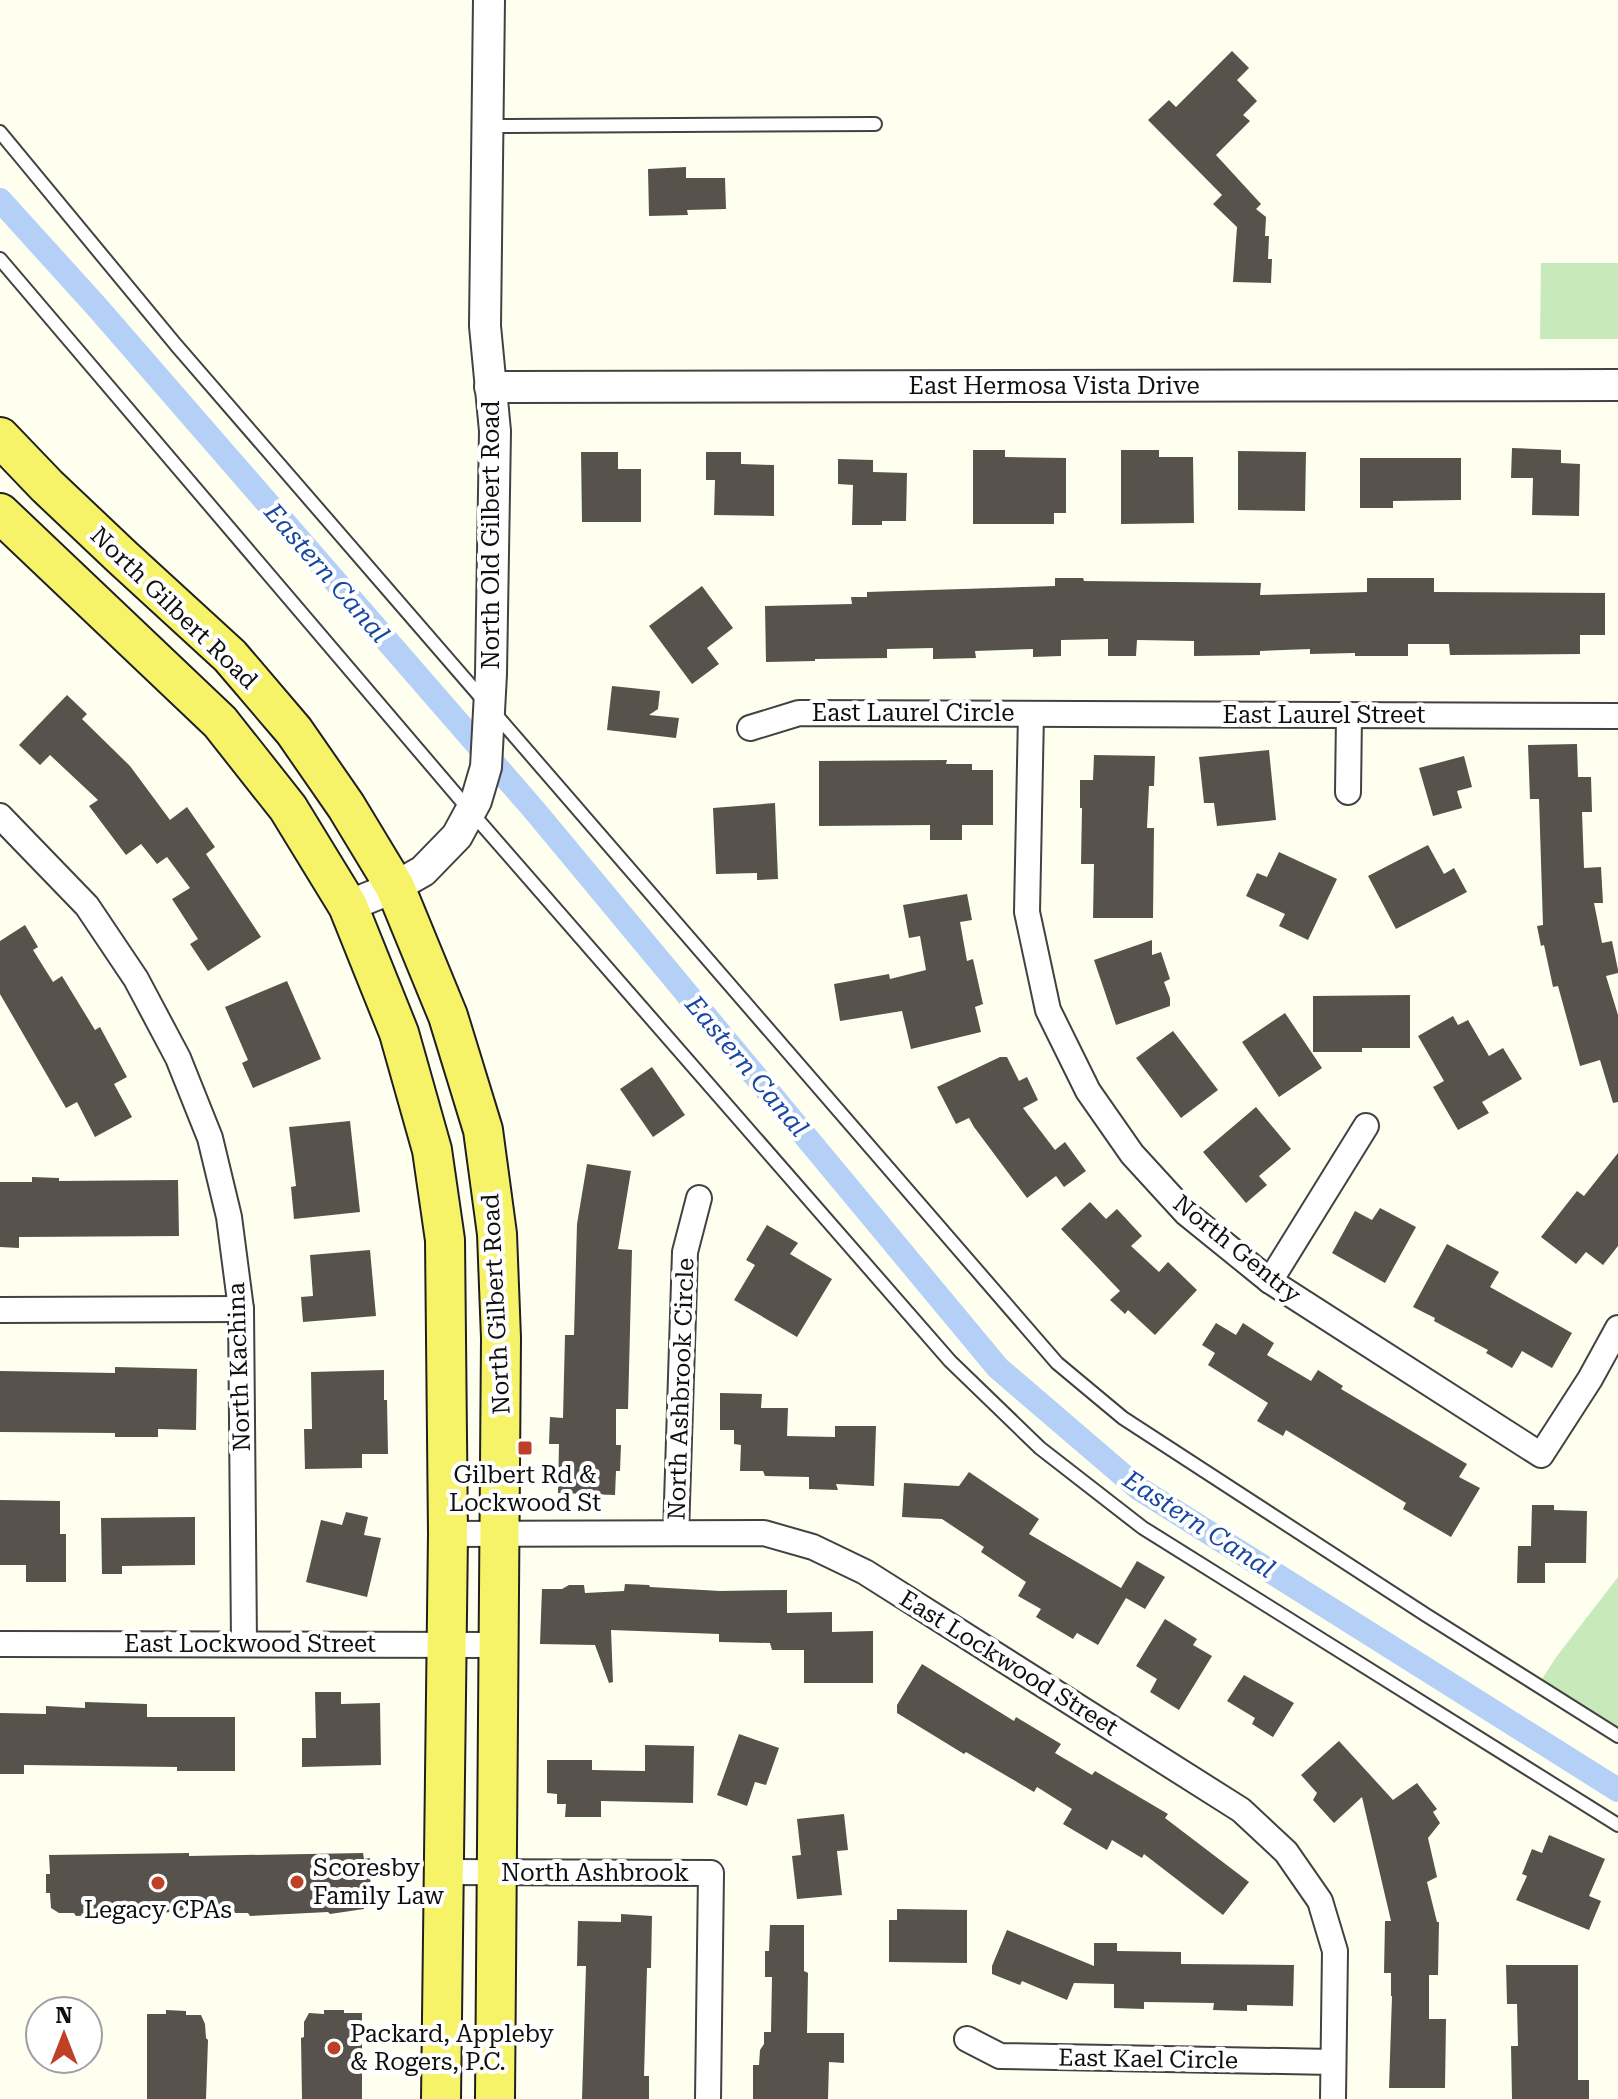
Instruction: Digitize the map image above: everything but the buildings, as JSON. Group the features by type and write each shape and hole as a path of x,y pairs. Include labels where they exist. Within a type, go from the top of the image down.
{"main road":[{"name":"North Gilbert Road","path":"0,437 79,516 230,656 294,731 346,806 395,887 448,1016 483,1130 497,1234 501,1338 495,2099"},
{"name":"North Gilbert Road","path":"0,513 220,722 288,808 348,906 399,1033 432,1150 445,1240 448,1534 441,2099"}],"street":[{"name":"North Old Gilbert Road","path":"348,906 395,887 423,871 457,836 473,807 486,767 495,431 485,326 489,0"},
{"name":"East Hermosa Vista Drive","path":"490,387 1618,385"},
{"name":"East Laurel Circle","path":"750,728 799,713 1031,714"},
{"name":"East Laurel Street","path":"1031,714 1618,716"},
{"name":"North Gentry","path":"1031,714 1027,912 1048,1010 1088,1091 1132,1154 1186,1213 1270,1281 1541,1455 1590,1379 1618,1328"},
{"path":"1348,792 1349,716"},
{"name":"North Kachina","path":"3,819 87,906 136,979 178,1058 210,1138 229,1217 241,1309 244,1643"},
{"path":"1270,1281 1366,1126"},
{"name":"North Ashbrook Circle","path":"676,1533 685,1252 699,1198"},
{"path":"0,1310 241,1309"},
{"name":"East Lockwood Street","path":"448,1534 764,1533 813,1547 865,1572 1241,1810 1286,1852 1320,1901 1335,1951 1333,2099"},
{"name":"East Lockwood Street","path":"0,1644 499,1645"},
{"name":"North Ashbrook","path":"444,1872 711,1873 708,2099"},
{"name":"East Kael Circle","path":"967,2039 1000,2056 1333,2062"}],"lane":[{"path":"487,126 875,124"},
{"path":"0,132 176,345 489,713 1057,1363 1123,1418 1618,1736"},
{"path":"0,259 950,1361 1040,1448 1143,1528 1618,1825"}],"green space":[{"path":"1541,263 1618,263 1618,339 1540,339"},
{"path":"1618,1577 1618,1736 1538,1685"}],"waterway":[{"name":"Eastern Canal","path":"0,200 97,307 535,811 998,1368 1138,1488 1618,1790"}],"place":[{"name":"Gilbert Rd & Lockwood St","path":"525,1448"},
{"name":"Scoresby Family Law","path":"297,1882"},
{"name":"Legacy CPAs","path":"158,1883"},
{"name":"Packard, Appleby & Rogers, P.C.","path":"334,2048"}]}
